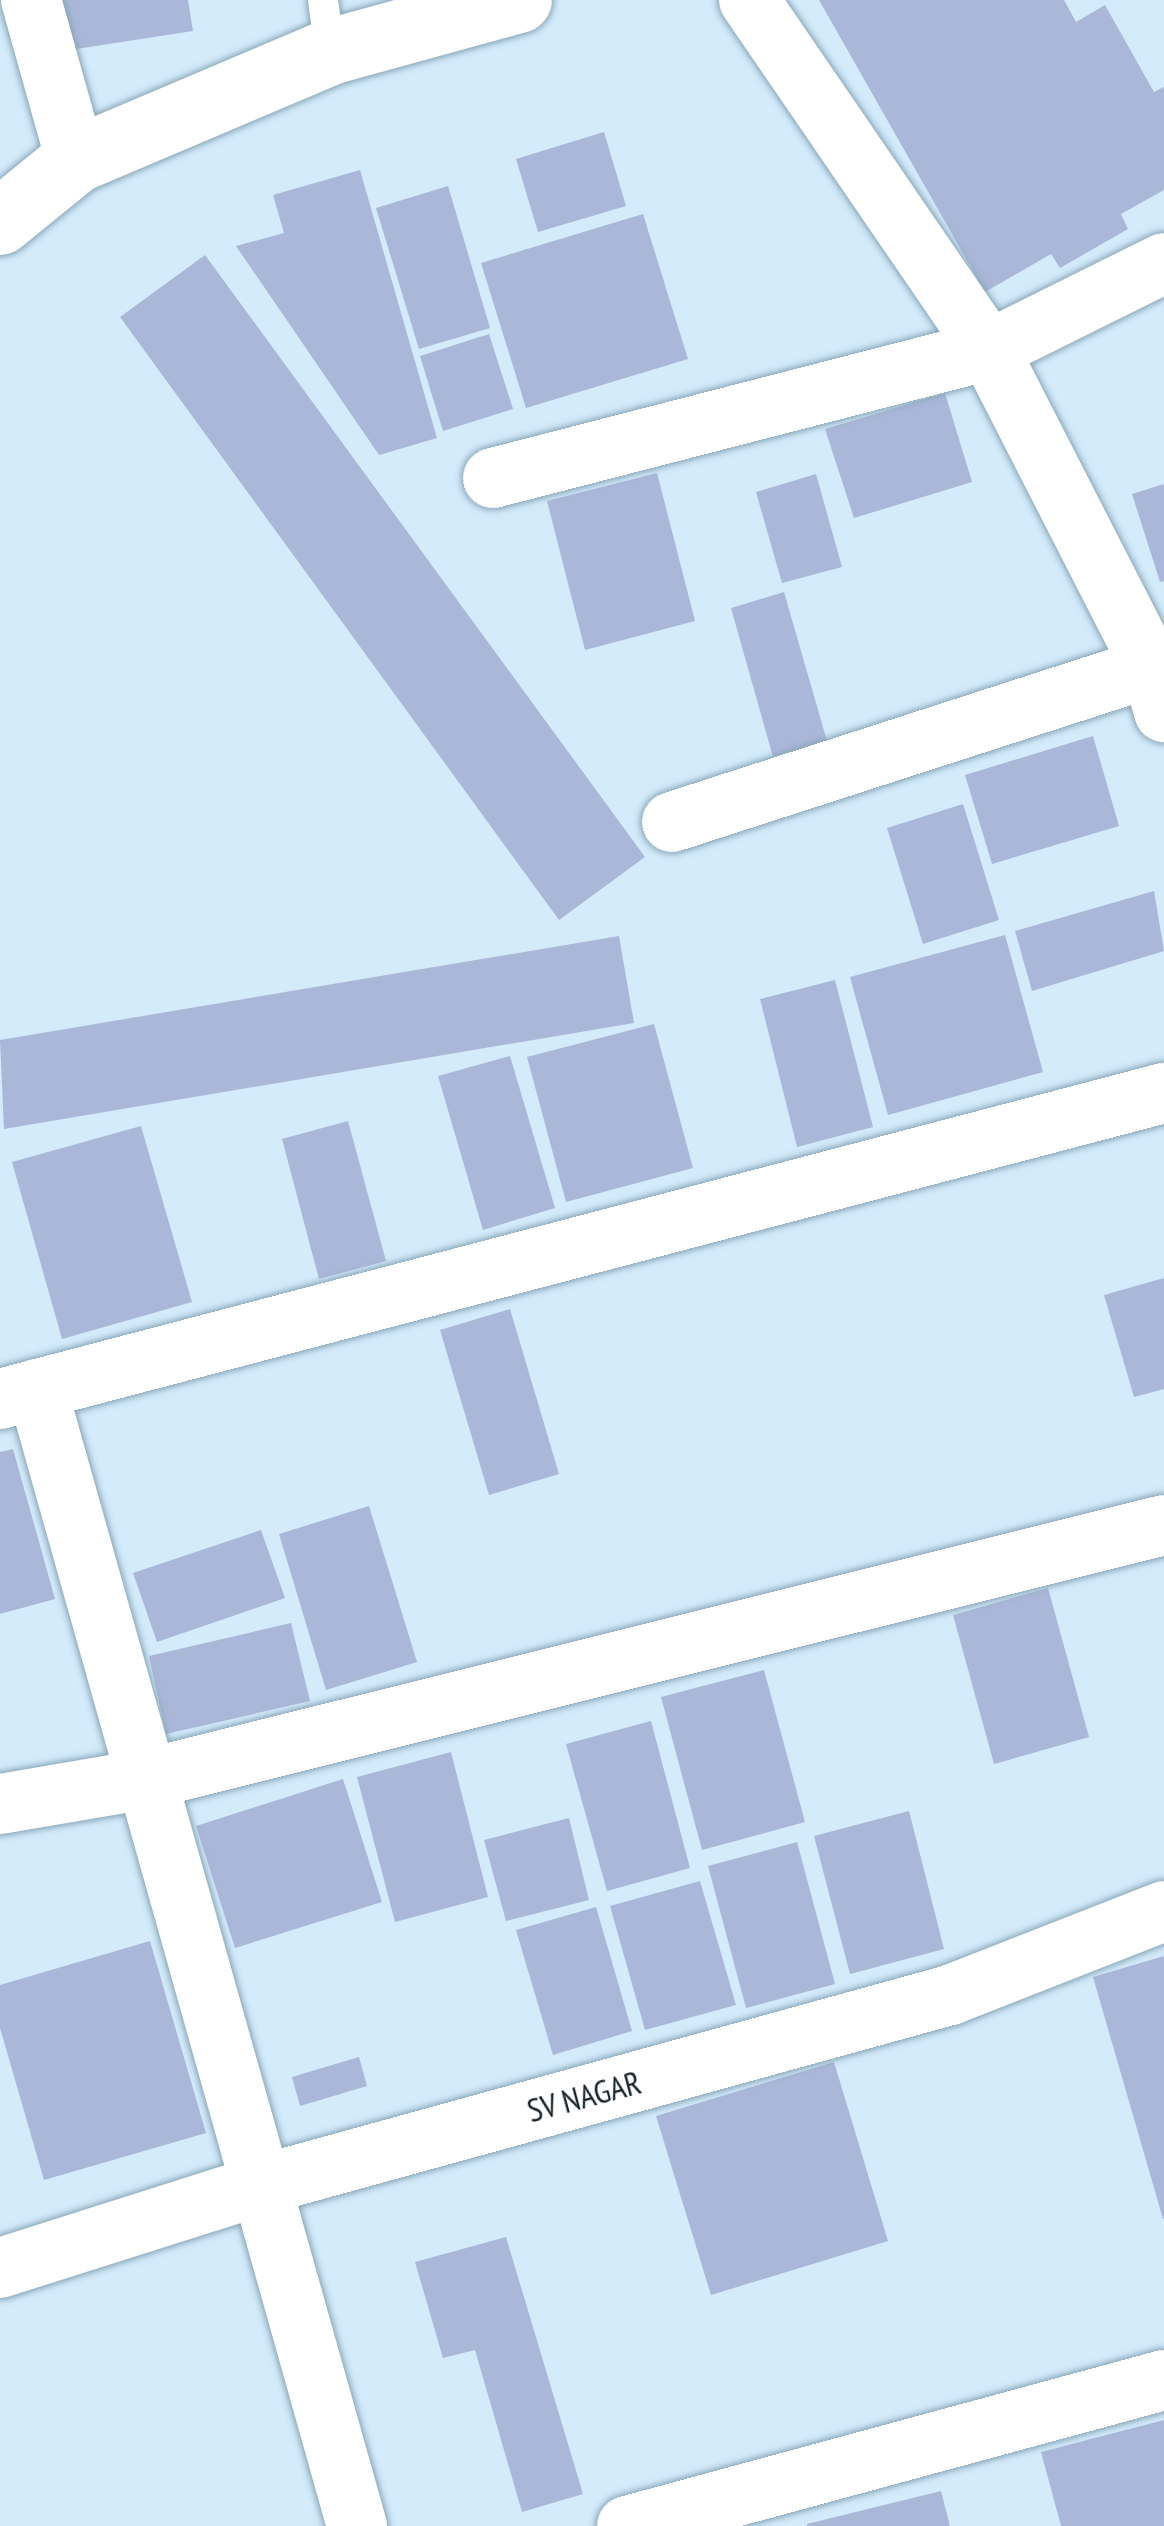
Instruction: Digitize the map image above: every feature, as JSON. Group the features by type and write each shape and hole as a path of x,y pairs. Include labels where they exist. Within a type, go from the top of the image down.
{"street":[{"path":"31,0 76,160"},
{"path":"0,222 76,160 327,26 519,0"},
{"path":"672,822 1160,680 989,350 749,0"},
{"path":"493,478 989,350 1164,263"},
{"path":"357,2526 265,2184 147,1779 18,1394 1164,1093"},
{"path":"0,1804 147,1779 1164,1525"},
{"name":"SV NAGAR","path":"0,2268 265,2184 950,1995 1164,1911"},
{"path":"627,2526 1164,2380"}],"building":[{"path":"35,0 188,0 193,31 44,54"},
{"path":"819,0 1064,0 1076,22 1105,5 1154,92 1164,87 1164,190 1121,214 1128,229 1060,268 1051,254 985,292"},
{"path":"604,132 626,206 538,232 516,159"},
{"path":"360,170 437,438 379,455 236,246 284,233 273,195"},
{"path":"448,186 490,328 419,349 376,208"},
{"path":"643,214 688,359 526,408 481,263"},
{"path":"205,255 645,857 559,920 120,317"},
{"path":"489,334 513,409 443,431 420,356"},
{"path":"945,393 972,482 854,518 825,429"},
{"path":"657,473 695,621 585,650 547,501"},
{"path":"816,474 842,567 782,583 756,492"},
{"path":"1164,484 1164,581 1160,582 1132,494"},
{"path":"784,592 827,741 773,757 731,608"},
{"path":"1093,736 1119,826 992,864 965,775"},
{"path":"963,804 999,920 923,944 887,828"},
{"path":"1154,891 1164,951 1032,991 1015,931"},
{"path":"1005,935 1043,1072 888,1115 850,977"},
{"path":"619,936 634,1023 4,1129 0,1040"},
{"path":"835,980 873,1127 797,1147 760,999"},
{"path":"654,1024 693,1168 566,1202 527,1057"},
{"path":"510,1056 555,1208 483,1230 438,1076"},
{"path":"348,1121 386,1261 319,1279 282,1139"},
{"path":"141,1126 192,1302 62,1339 12,1162"},
{"path":"1164,1278 1164,1389 1134,1397 1104,1295"},
{"path":"510,1309 559,1474 489,1495 440,1330"},
{"path":"13,1449 55,1599 0,1614 0,1452"},
{"path":"369,1506 417,1662 326,1690 279,1534"},
{"path":"261,1530 285,1598 157,1642 133,1573"},
{"path":"1048,1588 1089,1737 994,1764 953,1615"},
{"path":"291,1623 310,1701 166,1734 149,1656"},
{"path":"764,1670 805,1822 702,1850 661,1697"},
{"path":"651,1721 690,1868 607,1891 566,1744"},
{"path":"451,1752 488,1897 395,1922 357,1777"},
{"path":"343,1779 382,1902 235,1948 196,1826"},
{"path":"909,1811 944,1949 850,1974 814,1836"},
{"path":"569,1818 589,1900 506,1921 484,1840"},
{"path":"797,1842 835,1984 746,2008 708,1866"},
{"path":"700,1881 736,2005 645,2030 610,1906"},
{"path":"596,1907 632,2031 553,2055 516,1930"},
{"path":"150,1941 206,2133 44,2180 0,2028 0,1985"},
{"path":"1164,1956 1164,2219 1163,2219 1093,1977"},
{"path":"359,2057 367,2086 300,2106 292,2077"},
{"path":"834,2062 888,2241 711,2295 656,2116"},
{"path":"506,2237 583,2494 522,2512 475,2350 443,2358 415,2262"},
{"path":"1164,2420 1164,2526 1061,2526 1041,2452"},
{"path":"941,2491 950,2526 807,2526 807,2524"}]}
